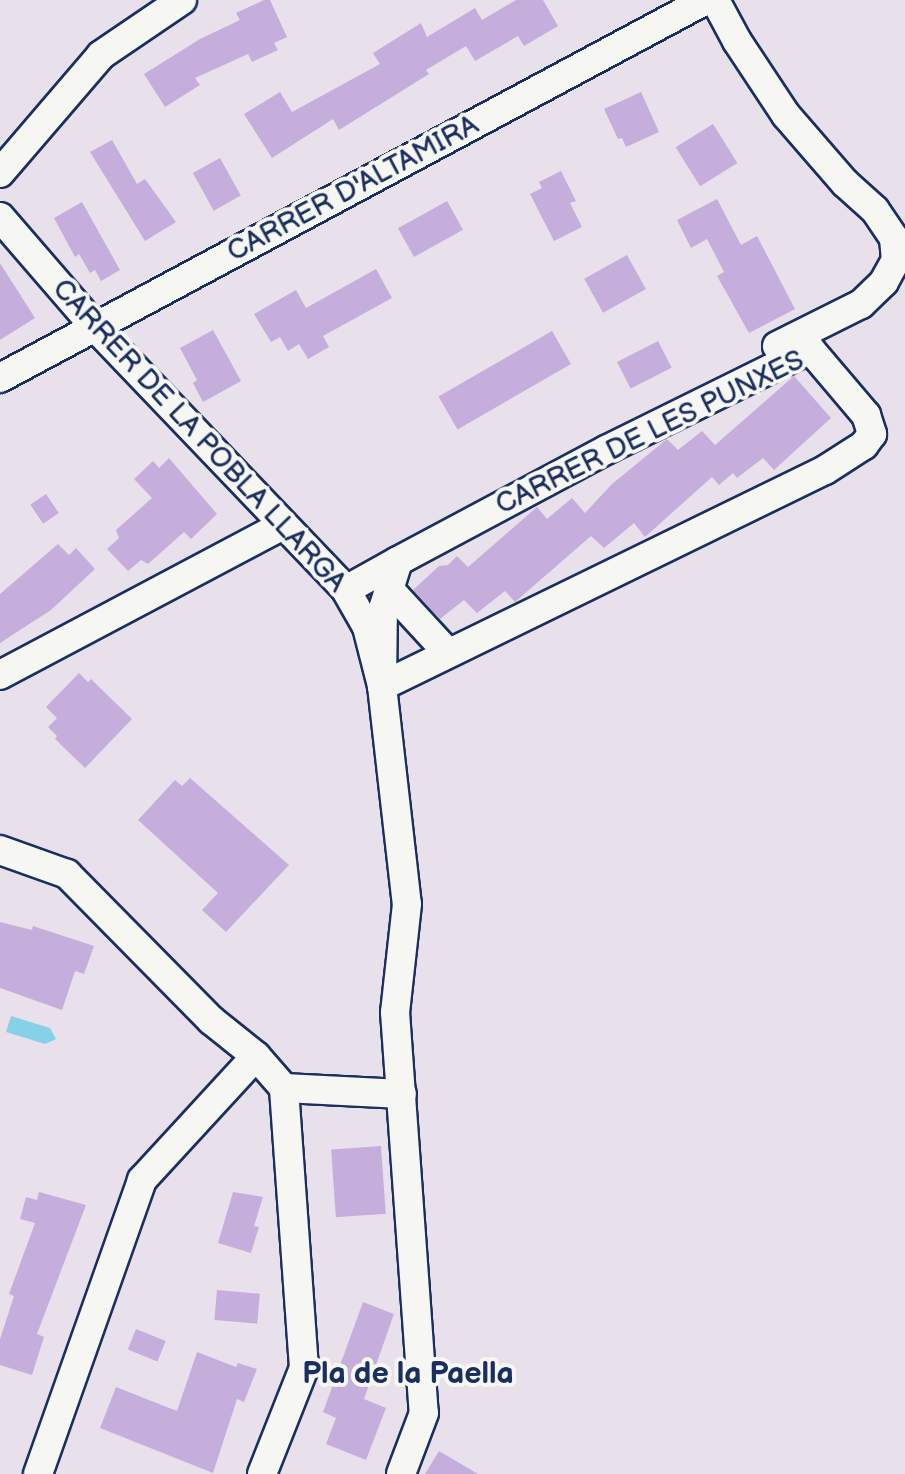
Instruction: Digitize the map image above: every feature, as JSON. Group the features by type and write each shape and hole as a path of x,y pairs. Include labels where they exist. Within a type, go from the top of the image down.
{"street":[{"path":"0,173 101,55 182,0"},
{"name":"CARRER D'ALTAMIRA","path":"0,378 706,0"},
{"path":"340,584 375,552 861,304 884,282 896,260 894,238 875,210 845,183 786,115 737,41 715,0"},
{"name":"CARRER DE LA POBLA LLARGA","path":"0,217 95,327 281,526 340,584 367,627 382,686 407,904 395,1012 424,1413 401,1474"},
{"name":"CARRER DE LES PUNXES","path":"340,584 398,561 606,450 810,349 866,415 872,434 864,445 825,470 382,686"},
{"path":"0,675 281,526"},
{"path":"382,686 383,609 398,561"},
{"path":"389,589 448,653"},
{"path":"0,850 67,874 211,1020 256,1056 284,1088 304,1368 262,1474"},
{"path":"38,1474 142,1180 256,1056"},
{"path":"284,1088 402,1094"}],"water":[{"path":"11,1016 50,1028 56,1039 45,1044 6,1032"}],"building":[{"path":"270,0 287,37 274,43 278,50 252,62 248,54 195,78 200,85 165,107 144,74 200,39 240,20 236,13"},
{"path":"516,0 543,0 558,26 524,46 518,36 475,61 466,46 426,70 429,74 339,130 333,119 272,158 244,114 280,92 292,112 380,64 373,53 421,23 427,37 475,8 482,20"},
{"path":"641,92 659,132 626,147 622,138 618,139 604,109"},
{"path":"713,124 737,163 700,186 676,147"},
{"path":"112,140 137,184 145,179 176,222 145,241 90,152"},
{"path":"220,158 241,196 214,211 193,173"},
{"path":"561,171 576,201 570,203 582,227 554,241 530,194 542,188 539,182"},
{"path":"717,199 741,245 757,236 795,309 749,333 717,276 724,272 707,239 691,248 677,220"},
{"path":"447,201 463,230 414,257 398,228"},
{"path":"82,202 120,270 101,281 95,270 90,273 79,254 75,257 54,218"},
{"path":"627,255 646,289 603,313 584,279"},
{"path":"0,263 35,318 0,340"},
{"path":"376,269 392,298 323,336 329,347 308,359 299,344 288,351 280,337 271,342 254,314 296,290 306,308"},
{"path":"213,330 241,381 203,402 193,383 197,380 180,348"},
{"path":"552,331 571,364 458,429 439,396"},
{"path":"658,341 672,368 631,389 617,362"},
{"path":"794,376 831,418 774,470 763,458 737,478 733,473 719,485 712,477 645,537 634,523 604,548 591,536 515,602 505,591 477,613 464,600 440,619 413,590 439,566 448,565 457,556 468,567 537,507 547,519 572,498 585,513 612,484 667,439 678,450 702,431 715,445"},
{"path":"169,458 217,514 191,539 184,532 148,564 141,560 128,571 107,549 119,538 116,530 152,498 134,479 153,461 159,468"},
{"path":"46,494 59,513 43,524 30,505"},
{"path":"58,544 69,555 76,548 95,569 51,610 0,643 0,594"},
{"path":"79,673 88,682 91,679 132,719 85,768 55,739 57,736 48,727 57,718 46,707"},
{"path":"190,778 289,865 226,932 202,910 218,893 138,820 175,780 182,786"},
{"path":"0,922 32,930 33,926 94,946 84,974 75,971 62,1010 0,988"},
{"path":"381,1146 386,1214 336,1217 331,1149"},
{"path":"39,1192 86,1205 37,1334 44,1337 32,1375 0,1365 0,1339 14,1296 9,1294 35,1223 20,1219 26,1197 37,1200"},
{"path":"233,1192 263,1197 254,1226 259,1227 251,1253 218,1243"},
{"path":"217,1290 260,1294 257,1324 214,1320"},
{"path":"363,1302 394,1314 364,1399 386,1408 366,1460 326,1444 336,1418 323,1412"},
{"path":"136,1329 166,1341 157,1361 128,1349"},
{"path":"197,1352 236,1367 238,1363 257,1369 244,1402 237,1399 213,1473 100,1428 116,1387 177,1411"},
{"path":"439,1451 478,1474 425,1474"}],"district":[{"name":"Pla de la Paella","path":"408,1374"}]}
